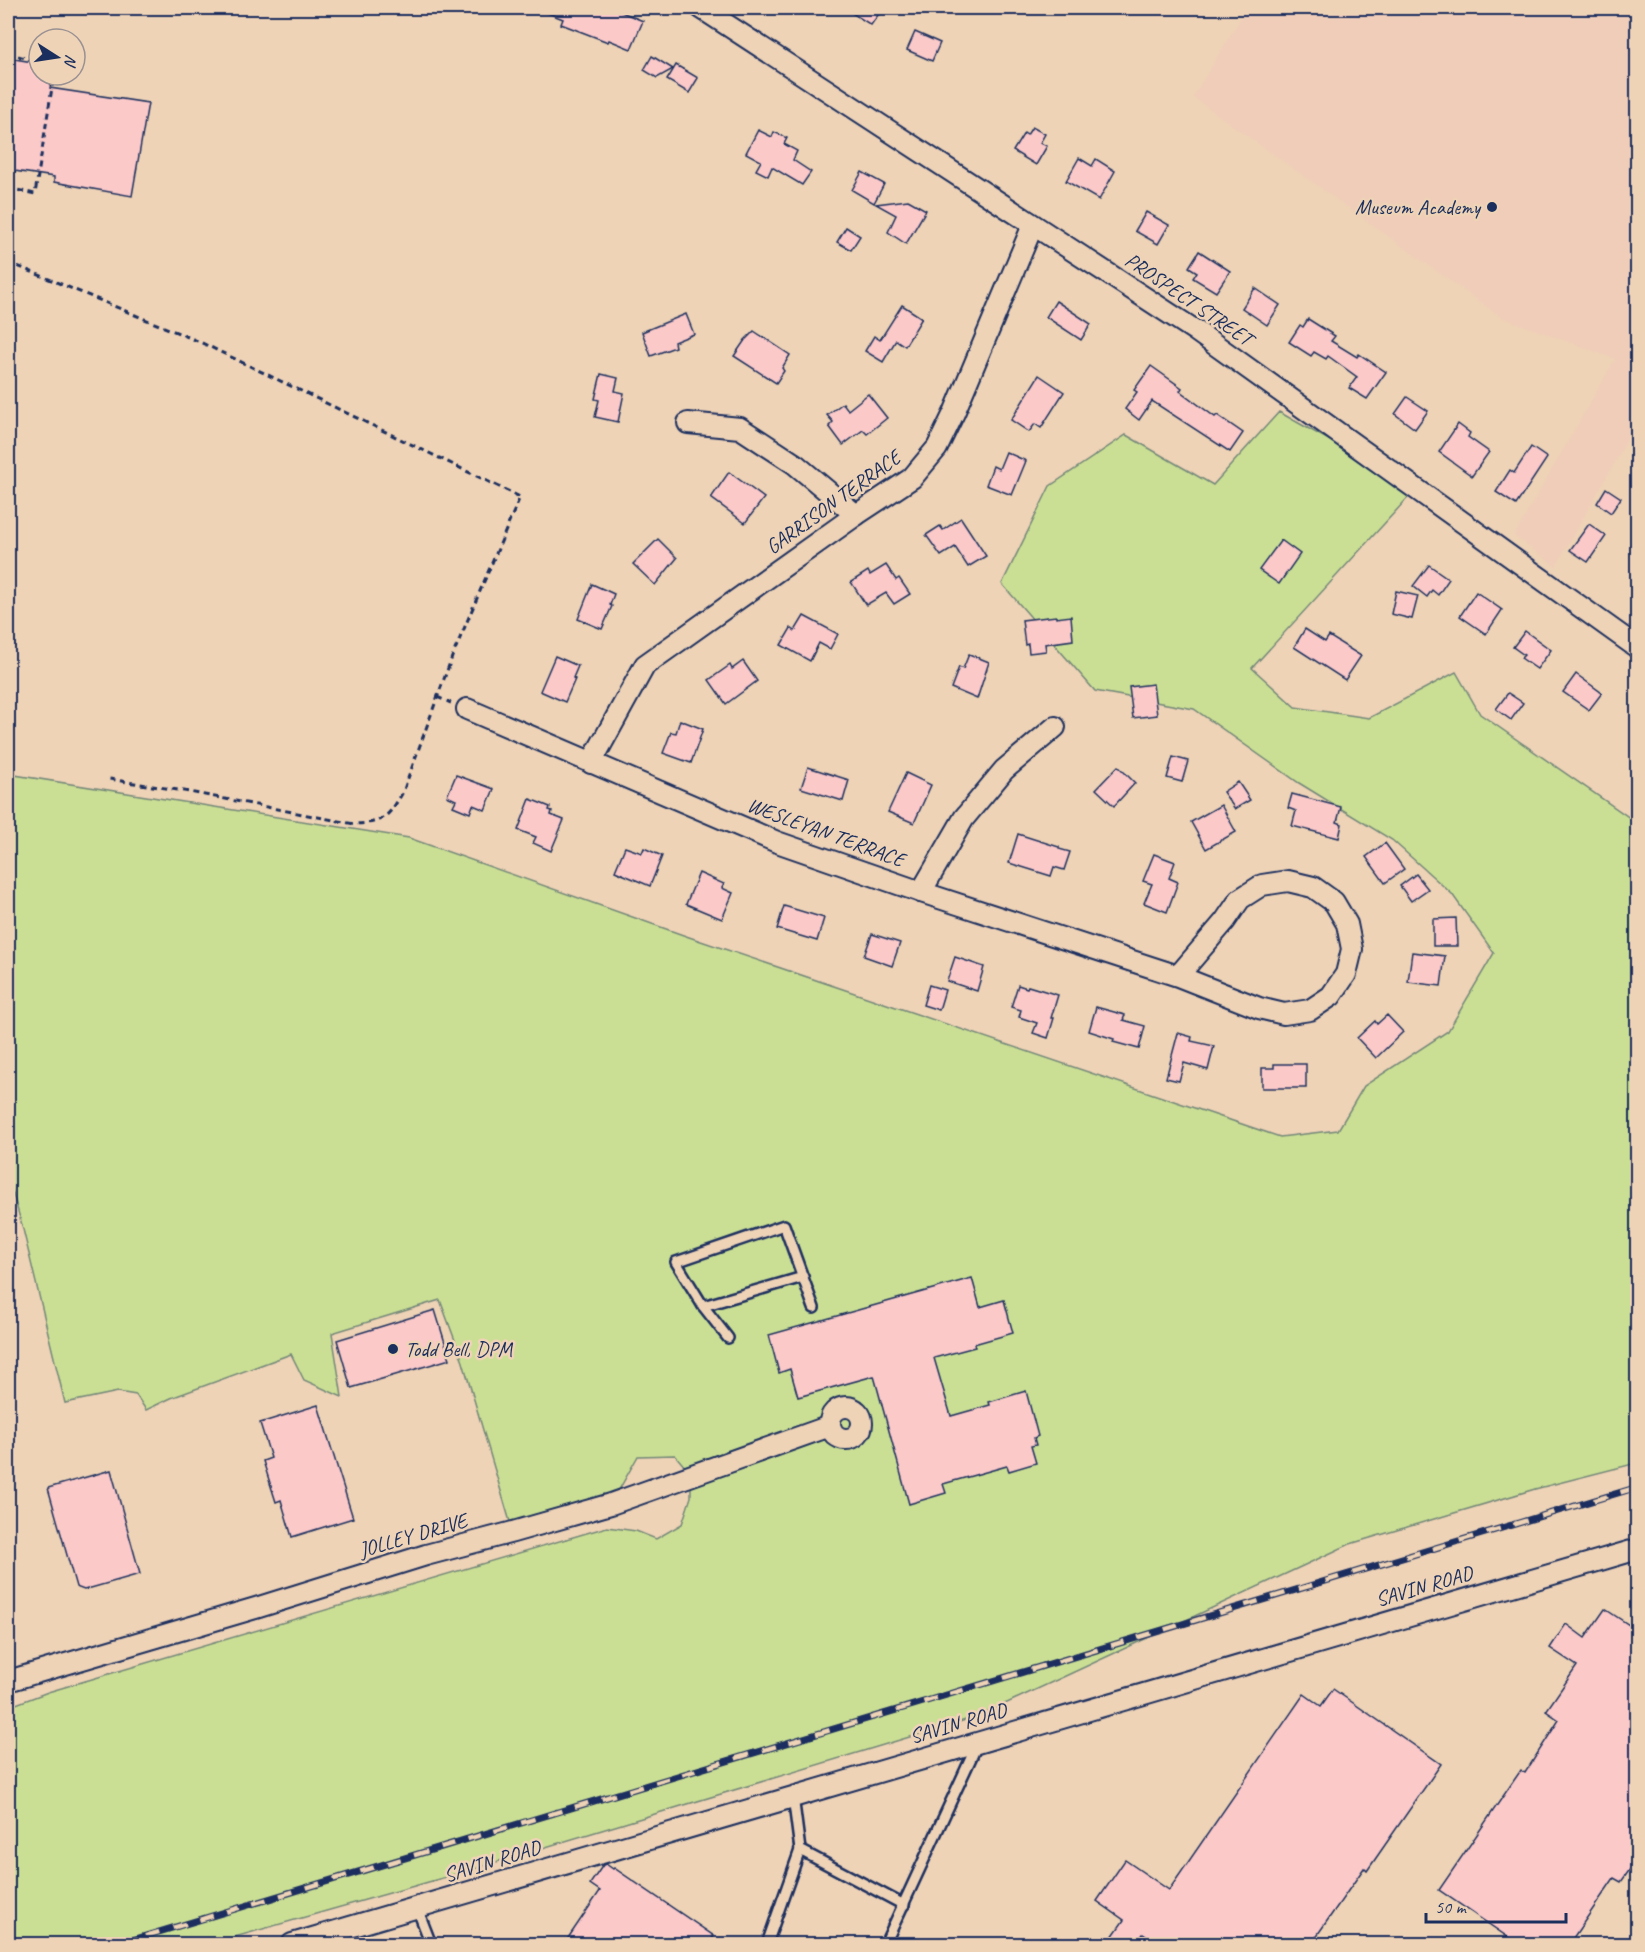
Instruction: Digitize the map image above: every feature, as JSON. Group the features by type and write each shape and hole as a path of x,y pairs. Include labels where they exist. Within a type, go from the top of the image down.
{"street":[{"name":"PROSPECT STREET","path":"701,8 1260,376 1638,648"},
{"name":"GARRISON TERRACE","path":"591,763 645,665 856,515 912,478 937,448 1033,225"},
{"path":"688,423 740,428 795,464 856,515"},
{"name":"WESLEYAN TERRACE","path":"466,709 777,842 1178,976 1259,1008 1284,1014 1310,1010 1331,996 1346,975 1352,949 1347,924 1334,902 1313,887 1288,881 1262,885 1240,899 1225,921 1178,976"},
{"path":"921,892 964,818 1004,770 1055,727"},
{"name":"JOLLEY DRIVE","path":"8,1681 426,1555 611,1503 830,1426"},
{"name":"SAVIN ROAD","path":"292,1944 1638,1549"}],"lane":[{"path":"728,1338 703,1306 676,1262 784,1225 814,1308"},
{"path":"703,1306 803,1277"},
{"path":"885,1944 978,1742"},
{"path":"766,1942 800,1850 793,1796"},
{"path":"800,1850 904,1905"},
{"path":"417,1908 431,1944"}],"path":[{"path":"8,53 27,59"},
{"path":"8,188 35,194 52,87"},
{"path":"8,262 200,342 520,497 452,657 403,792 392,810 376,823 354,824 184,791 108,779"}],"shaded area":[{"name":"Museum Academy","path":"1247,8 1637,8 1637,423 1556,566 1514,536 1615,359 1501,317 1193,97"}],"green space":[{"path":"1279,412 1416,489 1252,668 1295,707 1369,718 1456,672 1480,714 1637,823 1637,1463 1535,1489 1350,1544 979,1716 453,1875 210,1944 8,1944 8,1707 48,1692 607,1527 636,1531 656,1539 682,1524 691,1497 691,1474 675,1455 638,1456 611,1504 513,1532 463,1362 440,1300 332,1333 342,1397 304,1380 291,1354 171,1398 146,1410 136,1395 118,1392 65,1403 22,1225 8,1177 8,774 409,838 686,936 1280,1137 1338,1130 1364,1086 1448,1031 1494,953 1452,894 1392,840 1299,783 1194,709 1095,691 1002,584 1050,486 1126,435 1213,485"}],"building":[{"path":"535,8 612,8 643,21 631,49 561,24 563,19"},
{"path":"844,8 883,8 871,25"},
{"path":"915,32 940,43 932,61 907,50"},
{"path":"652,56 673,69 657,78 644,70"},
{"path":"8,58 27,61 27,87 50,87 148,103 132,196 54,182 54,177 8,170"},
{"path":"676,65 698,78 689,93 667,80"},
{"path":"1032,127 1045,134 1040,143 1047,146 1036,165 1013,151 1024,133 1027,135"},
{"path":"758,130 772,137 774,132 787,138 784,144 797,151 793,160 811,172 802,185 772,167 768,176 756,170 761,161 746,153"},
{"path":"1079,158 1092,166 1096,159 1115,171 1099,200 1066,181"},
{"path":"862,172 884,184 874,203 852,190"},
{"path":"908,200 926,210 906,244 888,232 896,215 876,204"},
{"path":"1146,212 1169,225 1158,244 1135,231"},
{"path":"846,227 860,236 851,250 837,242"},
{"path":"1199,251 1230,271 1216,292 1193,278 1197,272 1189,267"},
{"path":"1255,288 1280,305 1267,325 1242,308"},
{"path":"1056,301 1091,324 1081,340 1046,317"},
{"path":"902,305 922,318 905,346 896,340 883,362 865,351 874,336 880,340"},
{"path":"686,314 694,334 674,342 675,347 651,356 642,332"},
{"path":"1308,319 1335,336 1331,341 1357,357 1359,354 1386,372 1367,399 1349,388 1357,377 1328,356 1326,359 1314,352 1311,356 1289,342 1300,325 1303,327"},
{"path":"754,331 790,355 776,383 734,356"},
{"path":"1151,366 1182,388 1180,391 1215,417 1217,415 1243,433 1230,452 1152,401 1139,420 1125,409 1137,392 1134,390"},
{"path":"601,374 618,378 615,391 624,393 618,422 595,417 599,400 595,399"},
{"path":"1039,375 1064,392 1041,428 1035,424 1029,432 1011,420"},
{"path":"868,394 887,418 867,434 863,430 843,445 829,426 833,422 827,415 843,403 848,410"},
{"path":"1407,397 1428,411 1415,429 1395,414"},
{"path":"1458,424 1470,433 1468,437 1489,452 1472,476 1439,452"},
{"path":"1531,447 1547,458 1516,505 1496,492 1510,470 1514,473"},
{"path":"1006,452 1026,461 1012,495 986,485 993,466 999,469"},
{"path":"729,472 764,498 745,523 711,498"},
{"path":"1606,488 1621,498 1611,513 1597,503"},
{"path":"961,518 986,556 968,567 955,547 941,556 926,535 940,526 943,530"},
{"path":"1589,524 1606,536 1588,562 1570,550"},
{"path":"658,539 677,558 655,585 633,564"},
{"path":"1281,540 1300,554 1279,584 1259,570"},
{"path":"886,565 896,580 899,578 910,594 894,604 886,593 866,605 851,582 868,571 870,575"},
{"path":"1429,565 1449,579 1438,595 1432,590 1427,597 1413,586"},
{"path":"592,584 614,594 610,605 612,606 602,629 578,619"},
{"path":"1396,591 1418,596 1412,619 1391,614"},
{"path":"1476,592 1502,610 1486,634 1460,616"},
{"path":"804,616 838,634 830,649 819,643 810,661 781,645 791,628 795,631"},
{"path":"1056,616 1056,618 1071,616 1073,640 1045,644 1046,651 1029,653 1028,644 1025,645 1022,620"},
{"path":"1305,629 1325,642 1329,636 1361,656 1345,680 1294,647"},
{"path":"1525,631 1551,650 1537,669 1521,658 1524,655 1513,647"},
{"path":"969,654 989,662 977,699 951,688 959,667 963,669"},
{"path":"555,656 578,666 565,702 540,691"},
{"path":"743,661 757,681 726,704 709,680 730,665 732,669"},
{"path":"1576,674 1602,693 1589,710 1563,692"},
{"path":"1153,684 1157,715 1133,718 1129,687"},
{"path":"1508,693 1523,703 1511,720 1496,709"},
{"path":"680,720 703,729 691,763 663,753 671,732 676,733"},
{"path":"1173,757 1188,761 1182,782 1167,778"},
{"path":"1118,766 1135,783 1114,806 1096,789"},
{"path":"808,767 849,780 843,801 801,788"},
{"path":"906,773 931,785 914,823 888,812"},
{"path":"456,775 494,789 485,810 473,805 470,813 453,806 456,800 447,796"},
{"path":"1238,782 1250,800 1235,809 1223,792"},
{"path":"1292,794 1341,807 1337,822 1342,824 1339,838 1292,826 1296,811 1288,808"},
{"path":"530,799 550,807 551,815 564,820 551,851 533,843 536,837 518,830"},
{"path":"1221,805 1236,832 1206,849 1191,822"},
{"path":"1018,834 1070,852 1064,870 1054,867 1051,876 1009,863"},
{"path":"1385,843 1404,869 1385,883 1366,857"},
{"path":"625,847 642,853 644,848 662,856 650,886 615,871"},
{"path":"1154,854 1175,862 1169,878 1178,882 1167,912 1144,903 1152,884 1143,881"},
{"path":"699,873 724,884 722,888 733,893 722,919 686,904"},
{"path":"1416,874 1428,889 1411,901 1400,886"},
{"path":"784,906 824,918 817,941 777,929"},
{"path":"1456,918 1457,946 1433,946 1433,919"},
{"path":"872,934 900,943 892,966 864,956"},
{"path":"1412,952 1445,956 1441,986 1408,982"},
{"path":"955,957 984,967 977,991 947,981"},
{"path":"929,985 945,990 939,1010 923,1005"},
{"path":"1018,985 1058,995 1048,1038 1033,1033 1037,1023 1019,1017 1021,1010 1011,1007"},
{"path":"1096,1007 1125,1015 1123,1020 1145,1026 1139,1049 1113,1042 1114,1039 1089,1031"},
{"path":"1387,1015 1403,1032 1376,1058 1357,1038 1375,1021 1377,1024"},
{"path":"1178,1033 1192,1037 1191,1041 1214,1046 1208,1070 1184,1063 1179,1081 1166,1078"},
{"path":"1274,1064 1306,1064 1306,1088 1262,1088 1262,1068 1274,1068"},
{"path":"972,1278 980,1307 1004,1300 1013,1333 974,1344 975,1347 934,1358 951,1416 990,1405 989,1402 1026,1391 1038,1436 1034,1438 1036,1445 1031,1446 1036,1463 1009,1471 1007,1466 943,1484 946,1493 909,1504 874,1376 798,1397 790,1369 779,1373 769,1335"},
{"name":"Todd Bell, DPM","path":"435,1310 450,1359 351,1388 337,1340"},
{"path":"318,1405 353,1518 292,1537 281,1500 276,1502 263,1461 271,1458 260,1423"},
{"path":"111,1470 140,1574 84,1590 76,1587 48,1488"},
{"path":"1605,1609 1638,1631 1638,1858 1621,1882 1614,1878 1569,1944 1518,1944 1439,1890 1521,1770 1525,1773 1559,1720 1546,1711 1577,1666 1550,1648 1566,1624 1585,1638"},
{"path":"1333,1689 1441,1764 1367,1871 1364,1868 1311,1944 1158,1944 1143,1934 1136,1944 1107,1944 1124,1920 1097,1901 1125,1860 1169,1890 1304,1694 1321,1706"},
{"path":"606,1864 714,1936 708,1944 564,1944 600,1891 590,1884"}],"railway":[{"path":"119,1944 1638,1487"}],"place":[{"name":"Museum Academy","path":"1492,207"},
{"name":"Todd Bell, DPM","path":"393,1349"}]}
